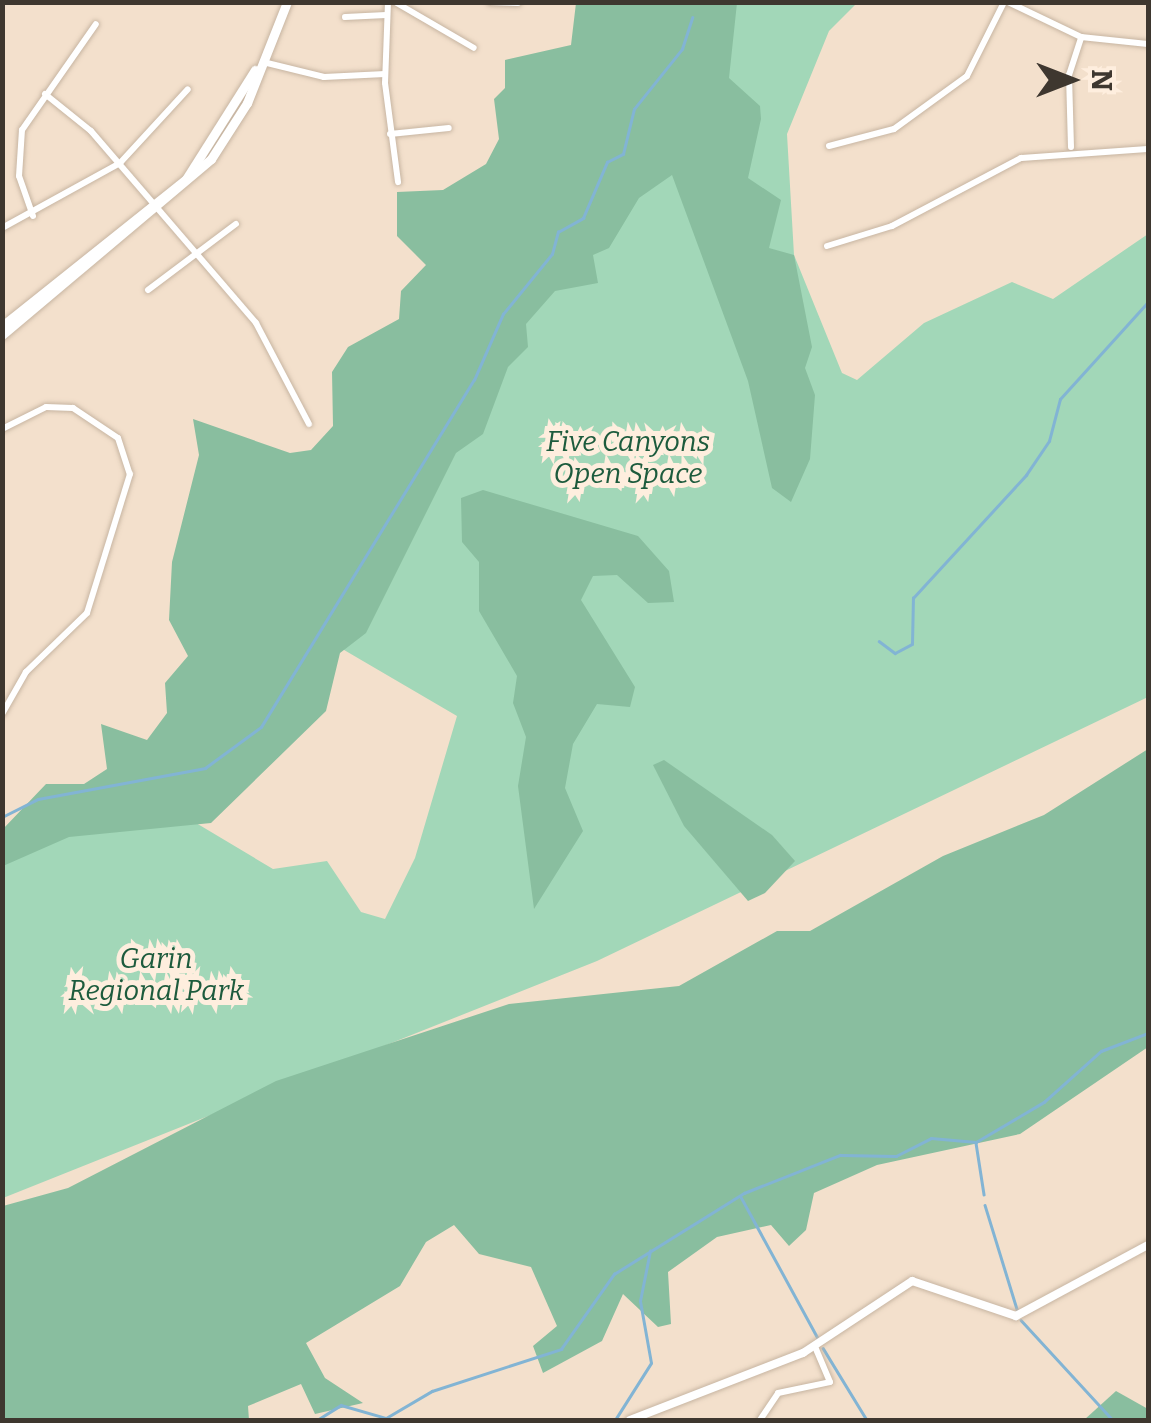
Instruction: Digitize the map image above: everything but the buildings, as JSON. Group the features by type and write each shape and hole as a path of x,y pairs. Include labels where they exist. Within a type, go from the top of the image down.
{"main road":[{"path":"2,335 156,209 229,136 284,2"},
{"path":"2,326 156,209"}],"street":[{"path":"388,2 384,74 398,182"},
{"path":"396,2 474,48"},
{"path":"490,2 518,3"},
{"path":"828,146 894,129 968,76 1006,2 1081,36 1148,44"},
{"path":"346,17 386,15"},
{"path":"32,216 16,154 45,94 96,24"},
{"path":"1071,148 1069,75 1081,36"},
{"path":"261,62 324,76 384,74"},
{"path":"2,228 32,216 120,163 188,90"},
{"path":"45,94 120,163 191,256 256,323 310,424"},
{"path":"390,134 448,128"},
{"path":"827,246 892,226 1021,158 1071,148 1148,149"},
{"path":"148,290 236,224"},
{"path":"2,430 46,407 72,408 118,438 130,474 87,614 26,672 2,714"},
{"path":"630,1420 815,1347 912,1281 1016,1316 1148,1245"},
{"path":"760,1420 778,1392 830,1382 815,1347"}],"green space":[{"path":"576,3 737,3 729,78 760,106 761,119 748,178 781,200 769,248 794,255 812,347 805,368 815,395 810,459 791,502 772,488 748,381 672,175 639,198 609,248 593,255 598,283 555,291 526,324 528,347 508,367 483,434 456,453 366,633 340,653 326,711 211,823 69,837 3,866 3,829 46,784 84,784 107,769 101,724 147,740 167,713 165,683 188,656 169,620 172,562 199,455 193,419 290,453 311,450 333,426 332,372 348,347 399,319 401,291 426,265 397,236 397,192 443,190 486,164 499,139 494,99 505,88 505,60 571,45"},
{"name":"Five Canyons Open Space","path":"638,3 857,3 829,31 787,134 794,255 842,373 857,380 924,323 1012,282 1053,299 1148,234 1148,697 597,961 3,1198 3,852 40,826 191,820 273,869 327,861 361,912 385,919 415,858 457,716 327,640"},
{"path":"483,490 638,536 669,571 674,602 648,603 617,575 593,576 581,600 635,687 630,707 597,704 573,744 565,788 583,831 534,909 518,786 526,737 513,703 517,676 479,611 479,562 462,542 461,498"},
{"path":"1148,749 1148,1047 1020,1134 877,1165 814,1193 806,1230 789,1246 771,1225 717,1237 668,1272 671,1324 658,1327 623,1294 602,1341 543,1373 533,1346 557,1326 531,1267 479,1254 454,1225 426,1242 400,1286 306,1343 325,1378 363,1403 315,1414 301,1384 248,1406 249,1420 3,1420 3,1206 68,1188 276,1081 509,1004 679,986 777,931 810,931 943,856 1044,815"},
{"path":"664,760 772,835 795,861 765,893 748,901 684,826 653,765"},
{"path":"1116,1391 1148,1409 1148,1420 1084,1420"}],"waterway":[{"path":"2,817 38,799 205,768 261,727 474,380 503,314 552,254 558,232 583,218 607,162 623,154 634,109 682,49 692,18"},
{"path":"879,641 895,653 912,644 913,598 1026,475 1049,441 1060,399 1148,302"},
{"path":"317,1420 341,1405 386,1418 432,1391 561,1349 614,1274 744,1193 840,1155 896,1156 931,1138 976,1142 1044,1102 1101,1051 1148,1033"},
{"path":"976,1143 984,1194"},
{"path":"741,1197 818,1338"},
{"path":"985,1205 1017,1309"},
{"path":"615,1420 651,1363 640,1301 650,1251"},
{"path":"1021,1320 1113,1420"},
{"path":"823,1348 867,1420"}],"park label":[{"name":"Garin Regional Park","path":"156,975"}]}
